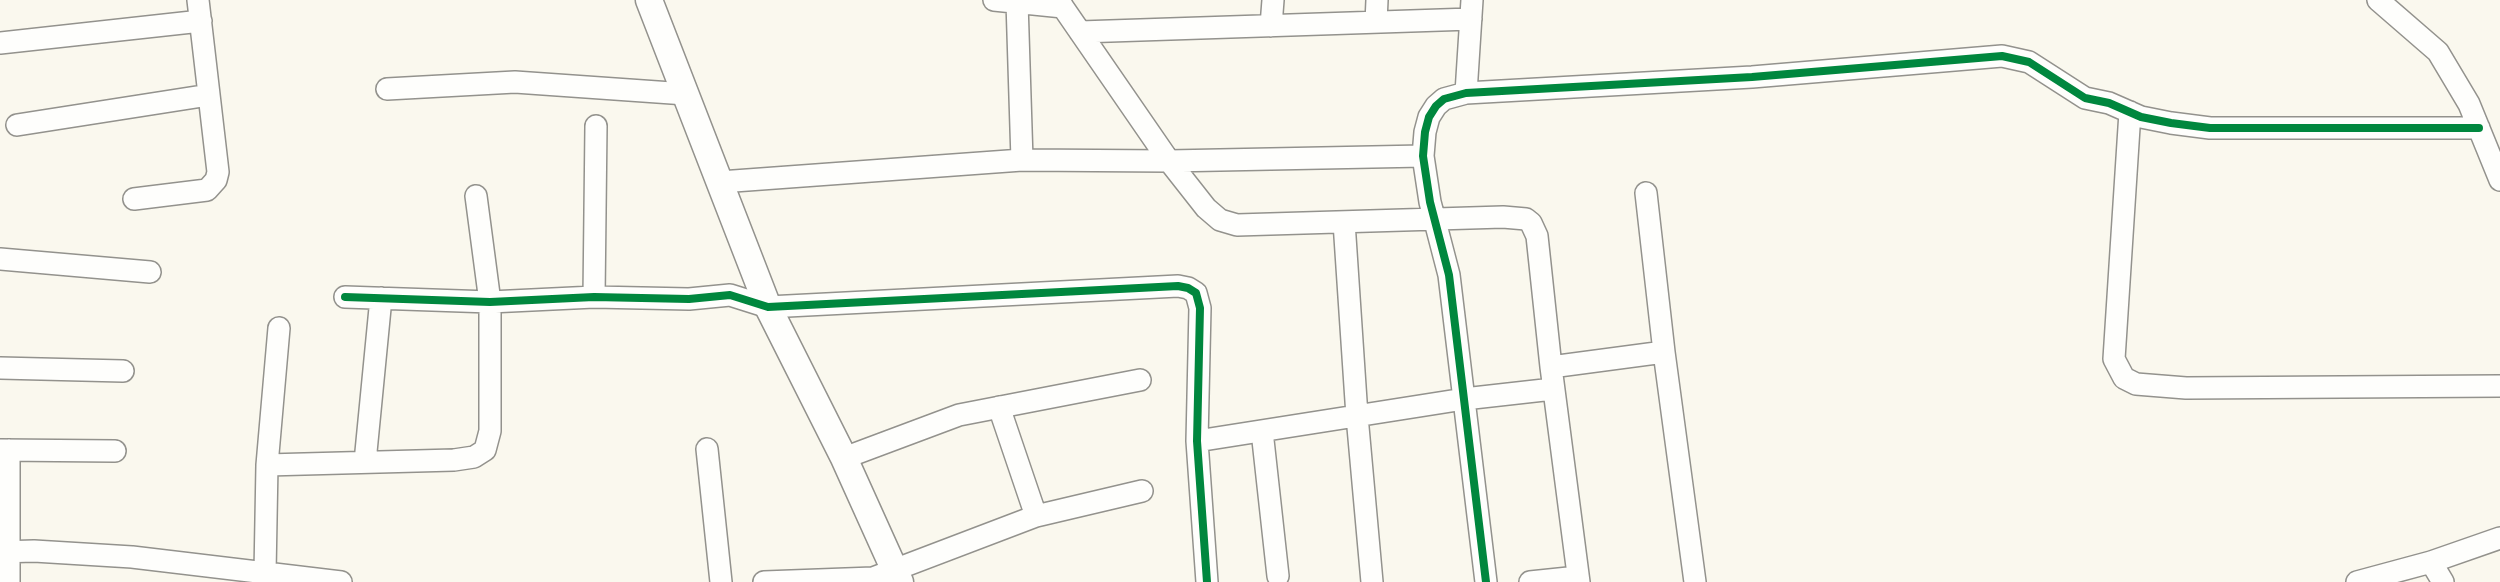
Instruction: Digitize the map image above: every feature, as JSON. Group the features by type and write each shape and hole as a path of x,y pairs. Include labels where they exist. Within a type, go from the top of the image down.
{"street":[{"path":"134,199 208,190 214,186 218,172 198,0"},
{"path":"650,0 768,307 844,458 897,575"},
{"path":"994,0 1060,4 1169,161 1206,208 1228,224 1518,218 1532,223 1537,236 1553,389 1578,579 1530,582"},
{"path":"1271,26 1273,0"},
{"path":"1376,0 1376,22"},
{"path":"2378,0 2438,52 2454,77 2479,128 2500,180"},
{"path":"1017,2 1022,160"},
{"path":"1080,32 1376,22 1471,10 1466,93"},
{"path":"0,43 201,21"},
{"path":"1486,582 1448,275 1430,202 1423,156 1425,132 1429,117 1436,106 1444,100 1466,93 1752,77 2002,56 2029,62 2095,100 2141,117 2171,123 2210,128 2479,128"},
{"path":"387,89 515,82 686,94"},
{"path":"18,125 209,95"},
{"path":"2130,112 2114,359 2124,378 2136,384 2186,388 2500,386"},
{"path":"594,297 596,126"},
{"path":"720,182 1022,160 1169,161 1423,156"},
{"path":"1646,193 1664,352 1695,582"},
{"path":"267,465 454,460 474,457 485,450 489,444 490,430 490,302 476,196"},
{"path":"1344,222 1357,416 1372,582"},
{"path":"0,259 150,272"},
{"path":"345,297 490,302 594,297 689,299 730,295 768,307 1178,286 1188,288 1196,293 1200,308 1197,441 1207,582"},
{"path":"365,462 381,298"},
{"path":"265,573 267,465 279,328"},
{"path":"1551,367 1664,352"},
{"path":"0,368 122,371"},
{"path":"844,458 959,414 1140,380"},
{"path":"1197,441 1464,399 1553,389"},
{"path":"999,406 1036,516"},
{"path":"1262,431 1278,576"},
{"path":"707,449 721,582"},
{"path":"9,582 4,552 5,450 115,451"},
{"path":"764,582 873,578 897,575 1036,516 1142,490"},
{"path":"2357,582 2431,562 2500,538"},
{"path":"4,552 34,551 142,559 265,573 300,580 341,582"},
{"path":"2431,562 2443,582"}],"cycle path":[{"path":"1486,582 1449,275 1430,202 1423,156 1425,132 1429,117 1436,106 1444,99 1466,93 1752,77 2002,56 2029,62 2085,98 2109,103 2141,117 2171,123 2210,128 2479,128"},
{"path":"345,297 490,302 594,297 689,299 730,295 768,307 1178,286 1188,288 1196,293 1200,308 1197,441 1207,582"}]}
